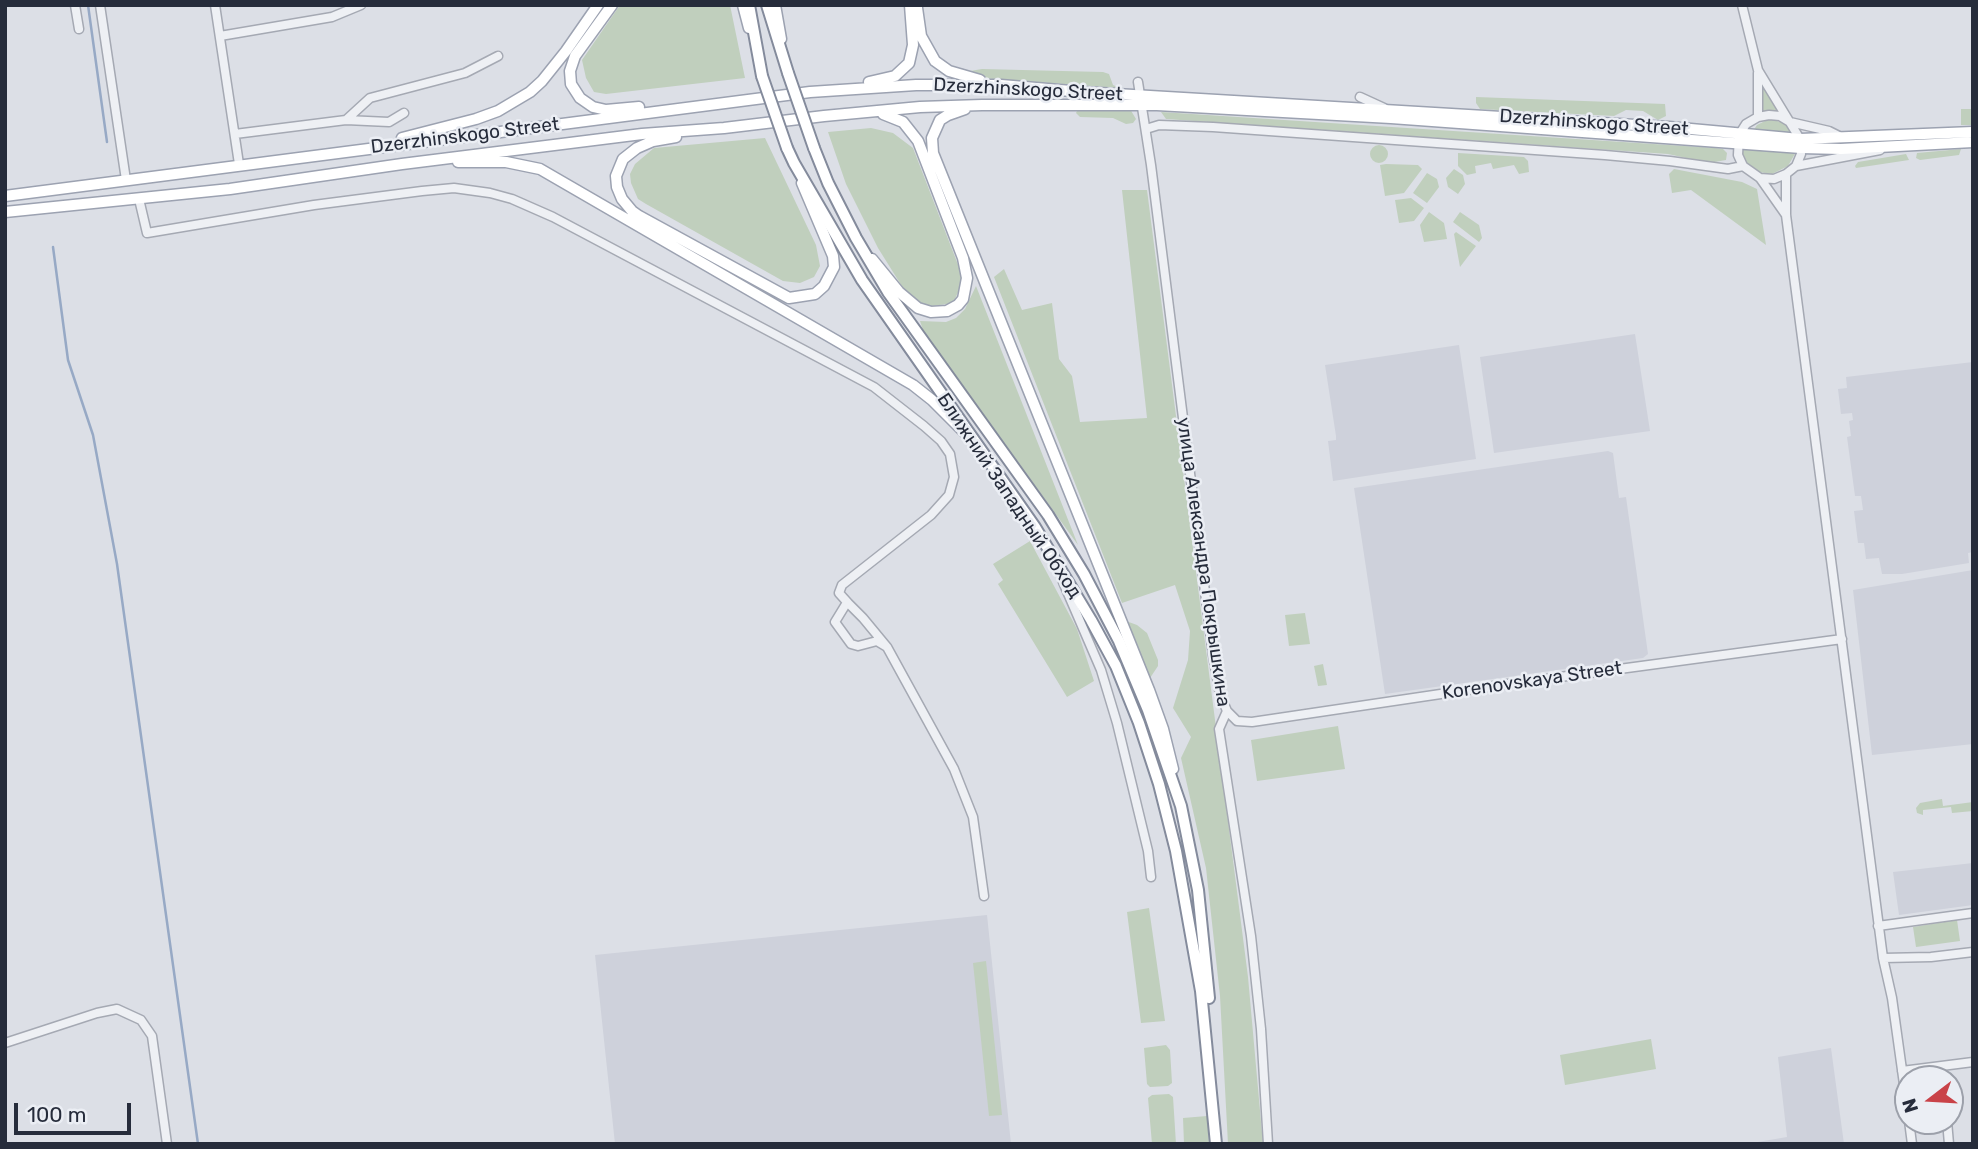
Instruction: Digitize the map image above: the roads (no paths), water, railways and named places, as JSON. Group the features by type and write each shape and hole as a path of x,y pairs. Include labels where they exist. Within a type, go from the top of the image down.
{"highway":[{"name":"Ближний Западный Обход","path":"749,5 758,62 794,163 884,313 1048,547 1116,666 1139,723 1159,785 1184,892 1201,991 1216,1144"},
{"path":"767,5 814,148 856,239 888,292 1048,515 1102,607 1148,710 1181,806 1198,890 1222,1144"}],"main road":[{"path":"344,152 456,126 515,102 542,81 598,5"},
{"path":"612,5 572,63 570,84 583,101 606,110 748,100"},
{"path":"743,5 758,62"},
{"path":"775,5 786,69"},
{"path":"810,92 884,80 900,72 909,63 912,53 910,5"},
{"path":"916,5 921,36 935,61 957,75 1001,85"},
{"name":"Dzerzhinskogo Street","path":"5,196 810,92 916,85 1001,85 1142,100 1801,143 1842,149 1973,142"},
{"name":"Dzerzhinskogo Street","path":"5,212 230,189 642,134 865,112 982,105 1142,100 1386,109 1669,127 1738,139"},
{"path":"982,105 954,112 940,120 932,138 933,153 1149,690 1163,729 1181,806"},
{"path":"856,239 900,292 918,309 947,312 962,299 967,278 963,258 918,141 899,119 865,112"},
{"path":"724,128 653,141 637,148 624,159 617,172 620,195 639,216 782,295 800,298 816,294 824,286 834,267 833,256 794,163"},
{"name":"Dzerzhinskogo Street","path":"1801,143 1841,137 1973,132"},
{"path":"402,164 496,161 540,169 849,346 923,393 979,447"}],"street":[{"path":"75,5 79,29"},
{"path":"100,5 126,180"},
{"path":"215,5 239,164"},
{"path":"220,36 332,17 361,5"},
{"path":"1742,5 1758,70 1758,117"},
{"path":"346,120 370,98 465,73 498,57"},
{"path":"1758,70 1801,143 1796,166"},
{"name":"улица Александра Покрышкина","path":"1138,82 1213,655 1220,694 1227,711 1219,729 1251,936 1261,1029 1268,1144"},
{"path":"1360,97 1386,109"},
{"path":"235,134 346,120 389,122 404,113"},
{"path":"1786,215 1760,178 1743,166 1738,155 1738,139 1746,124 1758,117 1780,116 1790,122 1829,131 1841,137"},
{"name":"Dzerzhinskogo Street","path":"1146,129 1159,125 1213,127 1605,155 1727,169 1743,166"},
{"name":"Dzerzhinskogo Street","path":"1760,178 1774,179 1796,166 1898,146"},
{"path":"1786,174 1786,215 1882,958 1892,998 1901,1065"},
{"path":"139,199 147,233 314,205 454,188 512,199 553,217 874,387 925,426 950,454 954,477 949,495 931,515 842,585 839,593 887,647 947,755 967,797 977,836 984,896"},
{"path":"1048,547 1101,670 1117,723 1148,851 1151,877"},
{"path":"848,603 835,622 851,644 858,646 877,641 887,647"},
{"name":"Korenovskaya Street","path":"1227,711 1237,721 1252,722 1842,639"},
{"path":"1878,926 1973,913"},
{"path":"1882,958 1931,957 1973,952"},
{"path":"5,1043 117,1009 141,1020 152,1036 167,1144"},
{"path":"1948,1065 1973,1062"}],"waterway":[{"path":"88,5 107,142"},
{"path":"53,247 68,360 93,435 117,564 198,1144"}]}
